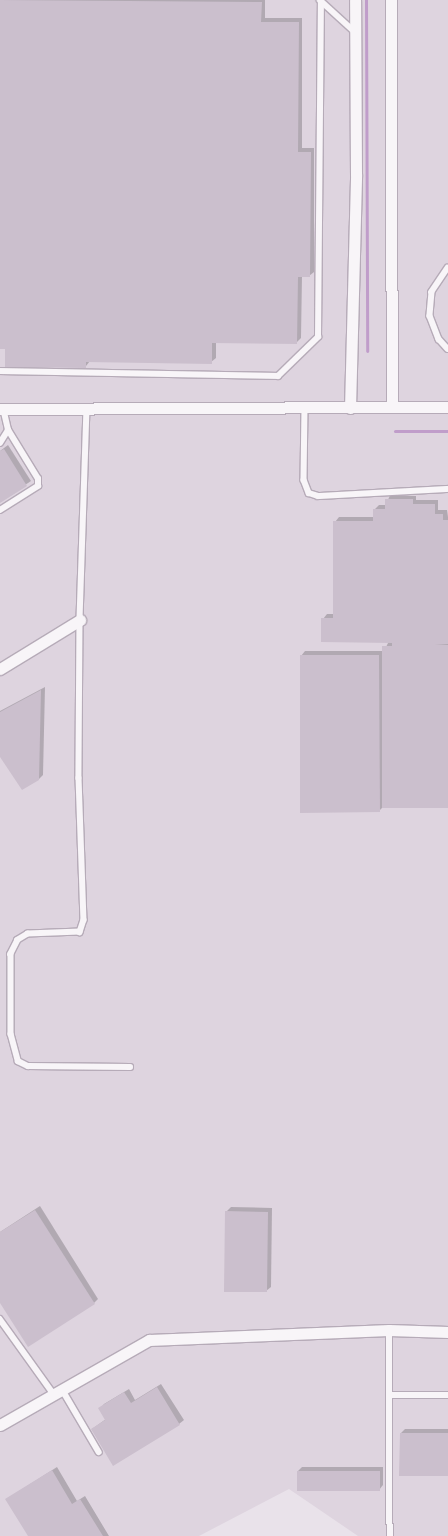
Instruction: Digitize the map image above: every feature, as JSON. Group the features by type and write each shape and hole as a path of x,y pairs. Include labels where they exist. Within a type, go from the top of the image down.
{"street":[{"path":"350,408 355,0"},
{"path":"391,0 392,407"},
{"path":"2,409 448,407"},
{"path":"0,669 80,620"},
{"path":"0,1426 149,1340 389,1330 448,1332"}],"lane":[{"path":"321,1 356,32"},
{"path":"0,371 278,376 318,337 321,1"},
{"path":"448,268 432,292 430,316 439,339 448,348"},
{"path":"87,408 80,620 79,778 83,927 80,932 28,934 18,940 11,954 11,1034 18,1061 28,1066 130,1067"},
{"path":"305,408 304,480 310,494 318,496 448,489"},
{"path":"0,510 38,486 38,479 8,430 2,409"},
{"path":"0,443 8,430"},
{"path":"0,1319 58,1391 99,1452"},
{"path":"389,1330 390,1536"},
{"path":"390,1395 448,1395"}],"shaded area":[{"path":"0,0 448,0 448,1536 358,1536 289,1489 199,1536 0,1536"}],"building":[{"path":"0,0 262,2 261,22 299,22 298,152 311,152 310,277 298,277 297,344 212,343 212,364 86,362 86,368 5,367 5,349 0,349"},
{"path":"4,449 27,486 0,503 0,451"},
{"path":"385,499 413,499 413,504 435,504 435,514 443,514 443,520 448,520 448,644 435,645 448,645 448,808 382,808 382,646 392,646 392,643 321,642 321,618 333,618 333,521 373,521 373,509 385,509"},
{"path":"300,655 379,655 380,812 300,813"},
{"path":"41,690 39,780 22,790 0,757 0,712"},
{"path":"35,1210 95,1304 28,1347 0,1303 0,1232"},
{"path":"225,1211 268,1212 267,1292 224,1292"},
{"path":"157,1387 180,1425 113,1466 91,1429 105,1420 98,1408 124,1392 131,1403"},
{"path":"400,1433 448,1433 448,1476 399,1476"},
{"path":"52,1470 72,1504 80,1499 103,1536 28,1536 5,1499"},
{"path":"297,1471 380,1471 380,1491 297,1491"}],"waterway":[{"path":"366,0 367,351"},
{"path":"395,431 448,431"}]}
